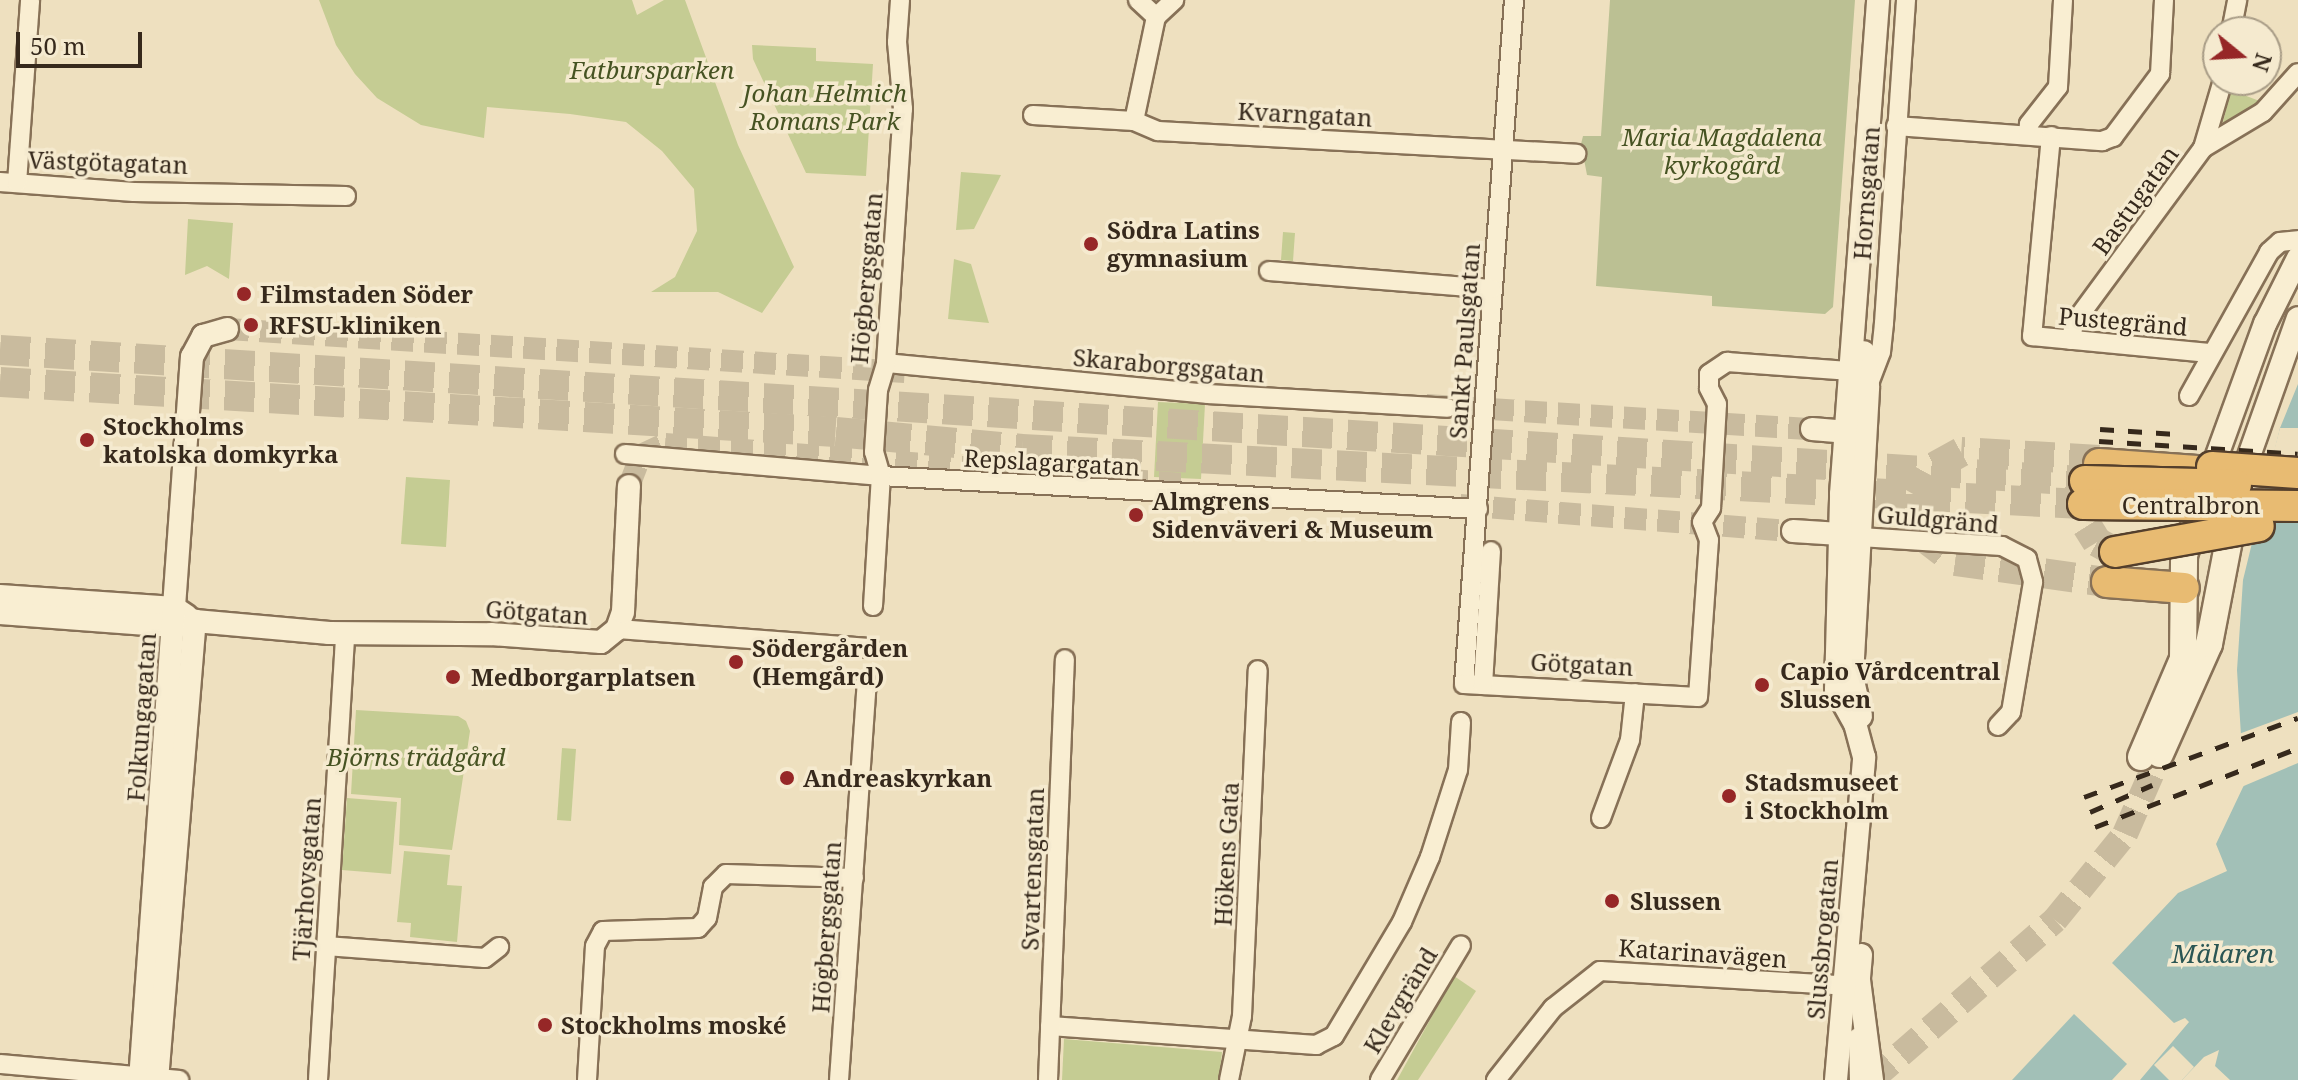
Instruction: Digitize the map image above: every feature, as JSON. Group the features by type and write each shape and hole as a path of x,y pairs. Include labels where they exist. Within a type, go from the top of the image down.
{"highway":[{"path":"2092,477 2211,472"},
{"path":"2092,477 2298,473"},
{"name":"Centralbron","path":"2092,477 2298,487"},
{"name":"Centralbron","path":"2092,477 2298,506"},
{"path":"2115,552 2163,548 2298,517"},
{"path":"2107,582 2184,588"}],"main road":[{"path":"2211,472 2243,473 2219,581 2209,644 2151,756 2183,659 2184,555 2211,472"},
{"path":"2184,588 2219,581"}],"street":[{"path":"8,183 30,0"},
{"name":"Högbergsgatan","path":"873,606 881,476 874,452 878,390 886,363 903,109 897,42 900,0"},
{"path":"1138,0 1156,17"},
{"path":"1134,121 1156,17 1174,0"},
{"name":"Sankt Paulsgatan","path":"1474,685 1478,509 1476,410 1491,289 1514,0"},
{"name":"Hornsgatan","path":"1861,376 1878,0"},
{"name":"Hornsgatan","path":"1854,714 1850,535 1887,0"},
{"name":"Hornsgatan","path":"1861,376 1881,352 1906,0"},
{"path":"2028,135 2029,124 2058,87 2063,0"},
{"path":"1896,126 2102,141 2113,137 2160,74 2164,0"},
{"path":"2203,148 2263,112 2298,73"},
{"name":"Bastugatan","path":"2071,340 2074,323 2203,148 2218,96"},
{"name":"Kvarngatan","path":"1033,115 1134,121 1158,131 1576,154"},
{"name":"Pustegränd","path":"2051,136 2032,336 2209,353"},
{"name":"Västgötagatan","path":"8,183 134,192 214,189 346,196"},
{"path":"2189,396 2209,353 2269,252 2280,242 2298,240"},
{"path":"2211,472 2265,324 2298,258"},
{"path":"1269,271 1491,289"},
{"path":"2243,473 2298,318"},
{"name":"Folkungagatan","path":"155,1078 182,618 192,357 203,336 227,329"},
{"name":"Götgatan","path":"1474,685 1698,697 1709,549 1702,522 1711,508 1717,404 1709,388 1709,374 1727,362 1861,376"},
{"name":"Skaraborgsgatan","path":"886,363 1208,394 1448,408"},
{"path":"1812,429 1856,432"},
{"name":"Hornsgatan","path":"1850,535 1861,505 1856,432"},
{"name":"Repslagargatan","path":"625,454 881,476 1478,509"},
{"path":"617,629 629,486"},
{"path":"1793,531 1850,535"},
{"name":"Guldgränd","path":"1850,535 2002,546 2027,559 2033,582 2011,712 1998,726"},
{"path":"1474,685 1491,551"},
{"name":"Götgatan","path":"0,596 182,618 345,633 476,633 593,642 610,638 617,629 870,648"},
{"name":"Götgatan","path":"0,613 182,618"},
{"name":"Tjärhovsgatan","path":"318,1080 345,633"},
{"name":"Svartensgatan","path":"1048,1080 1065,659"},
{"name":"Hökens Gata","path":"1229,1080 1243,1004 1258,670"},
{"name":"Högbergsgatan","path":"839,1080 867,683"},
{"path":"1601,818 1630,740 1635,693"},
{"name":"Slussbrogatan","path":"1836,1080 1852,982 1876,772 1875,750 1854,714"},
{"path":"1050,1026 1316,1045 1334,1036 1402,922 1430,857 1458,770 1461,722"},
{"path":"587,1080 595,946 603,931 698,928 707,918 713,887 726,874 854,878"},
{"name":"Klevgränd","path":"1380,1080 1461,945"},
{"path":"326,946 485,958 499,947"},
{"name":"Katarinavägen","path":"1496,1080 1553,1008 1582,980 1600,971 1852,982"},
{"path":"1852,982 1858,1027 1859,1080"},
{"name":"Slussbrogatan","path":"1852,982 1872,1080"},
{"path":"0,1064 155,1078"}],"green space":[{"name":"Fatbursparken","path":"319,0 632,0 637,15 664,0 685,0 738,145 794,267 762,313 718,292 651,292 675,277 697,231 694,189 662,151 626,122 570,114 487,107 484,138 421,125 377,98 355,74 336,45"},
{"name":"Maria Magdalena kyrkogård","path":"1610,0 1855,0 1833,307 1825,314 1712,306 1712,296 1596,286 1602,177 1587,175 1581,144 1583,136 1601,136"},
{"name":"Johan Helmich Romans Park","path":"752,45 816,48 816,61 873,64 866,176 806,173 753,59"},
{"path":"2230,96 2246,96 2262,102 2220,134"},
{"path":"961,172 1001,175 974,229 956,230"},
{"path":"188,219 233,223 229,279 207,266 185,275"},
{"path":"1283,232 1295,233 1293,261 1281,260"},
{"path":"954,259 971,264 989,323 948,319"},
{"path":"1158,402 1205,404 1201,479 1154,477"},
{"path":"406,477 450,480 446,547 401,544"},
{"name":"Björns trädgård","path":"356,710 458,716 466,721 470,731 452,850 399,845 401,798 351,794"},
{"path":"562,748 576,749 571,821 557,820"},
{"path":"347,798 397,802 391,874 342,870"},
{"path":"404,851 450,855 447,885 462,886 457,942 410,937 411,923 397,922"},
{"path":"1454,976 1476,991 1418,1080 1397,1080"},
{"path":"1064,1039 1222,1052 1219,1080 1062,1080"}],"water":[{"name":"Mälaren","path":"2298,384 2298,1080 2230,1080 2215,1066 2219,1050 2204,1057 2182,1080 2140,1080 2189,1022 2185,1018 2174,1023 2112,963 2178,893 2227,871 2216,844 2244,785 2237,670 2243,580 2280,428"},
{"path":"2074,1014 2127,1064 2112,1080 2012,1080"}],"pier":[{"path":"2280,428 2298,428 2298,462 2271,462"},
{"path":"2298,712 2298,763 2239,788 2236,735"},
{"path":"2173,1046 2194,1067 2182,1080 2169,1080 2154,1065"}],"tunnel":[{"path":"227,329 905,372"},
{"path":"0,350 2085,481"},
{"path":"0,382 836,432 1022,449 2083,504"},
{"path":"1426,405 1812,429"},
{"path":"1448,408 1469,409"},
{"path":"629,486 641,455 665,444 1182,484"},
{"path":"2099,460 1961,452 1925,472 1913,494 1913,508 1920,534 1955,561 2107,582"},
{"path":"2086,485 2087,526 2097,542 2115,552"},
{"path":"1460,505 1793,531"},
{"path":"1871,1080 2055,920 2125,834 2160,754"}],"railway":[{"path":"2100,429 2176,434"},
{"path":"2099,441 2298,454"},
{"path":"2084,797 2298,718"},
{"path":"2095,827 2298,748"},
{"path":"2090,812 2152,785"}],"place":[{"name":"Södra Latins gymnasium","path":"1091,244"},
{"name":"Filmstaden Söder","path":"244,294"},
{"name":"RFSU-kliniken","path":"251,325"},
{"name":"Stockholms katolska domkyrka","path":"87,440"},
{"name":"Almgrens Sidenväveri & Museum","path":"1136,515"},
{"name":"Södergården (Hemgård)","path":"736,662"},
{"name":"Medborgarplatsen","path":"453,677"},
{"name":"Capio Vårdcentral Slussen","path":"1762,685"},
{"name":"Andreaskyrkan","path":"787,778"},
{"name":"Stadsmuseet i Stockholm","path":"1729,796"},
{"name":"Slussen","path":"1612,901"},
{"name":"Stockholms moské","path":"545,1025"}]}
